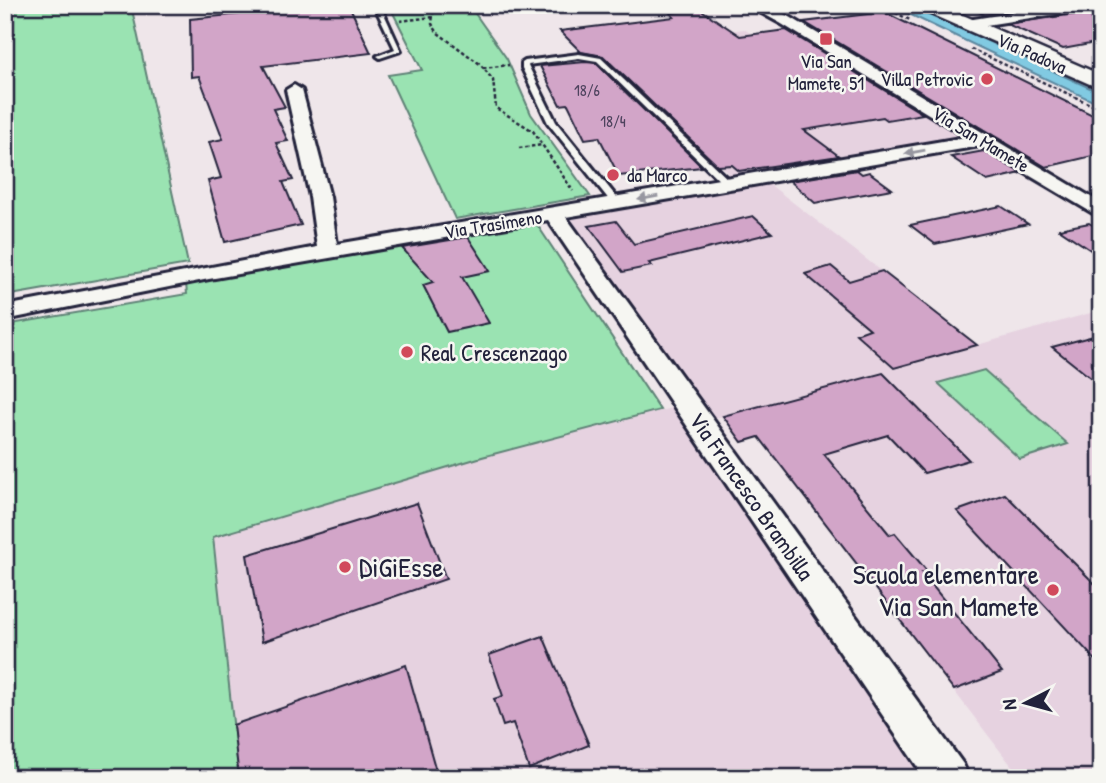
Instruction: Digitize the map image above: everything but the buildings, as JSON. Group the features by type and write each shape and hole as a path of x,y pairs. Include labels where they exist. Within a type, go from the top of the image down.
{"street":[{"name":"Via San Mamete","path":"753,5 785,20 1101,212"},
{"name":"Via Padova","path":"925,5 1101,83"},
{"path":"967,24 1089,5"},
{"path":"294,90 320,197 328,252"},
{"name":"Via Trasimeno","path":"5,313 103,296 194,274 328,252 566,206 617,204 982,140"},
{"name":"Via Francesco Brambilla","path":"566,206 949,778"}],"lane":[{"path":"377,5 399,50 380,56"},
{"path":"617,204 552,123 524,65 533,61 579,56 599,59 728,184"}],"path":[{"path":"434,5 432,24 435,30 453,47 474,59 483,68 494,84 496,108 504,116 533,131 566,206"},
{"path":"890,10 914,22"},
{"path":"398,21 434,17"},
{"path":"962,45 1101,109"},
{"path":"483,68 524,65"},
{"path":"519,148 541,145"}],"shaded area":[{"path":"744,29 784,56 833,49 982,140 738,182 627,77 684,37"},
{"path":"764,180 977,345 1101,310 1101,778 1021,778 759,437 742,442 723,416 703,421 560,216"},
{"path":"687,404 949,778 239,778 213,537 482,457"}],"green space":[{"path":"12,5 131,5 188,264 5,296 5,72"},
{"path":"389,5 469,5 507,59 531,114 590,196 455,219 388,75 422,70"},
{"path":"536,223 660,410 482,457 213,537 239,778 5,778 5,325 187,294 186,284"},
{"path":"984,370 1068,444 1020,459 938,383"}],"water":[{"path":"890,5 909,5 1101,93 1101,105"}],"place":[{"name":"Via San Mamete, 51","path":"826,39"},
{"name":"Villa Petrovic","path":"987,79"},
{"name":"da Marco","path":"613,175"},
{"name":"Real Crescenzago","path":"407,352"},
{"name":"DiGiEsse","path":"345,567"},
{"name":"Scuola elementare Via San Mamete","path":"1053,590"}]}
